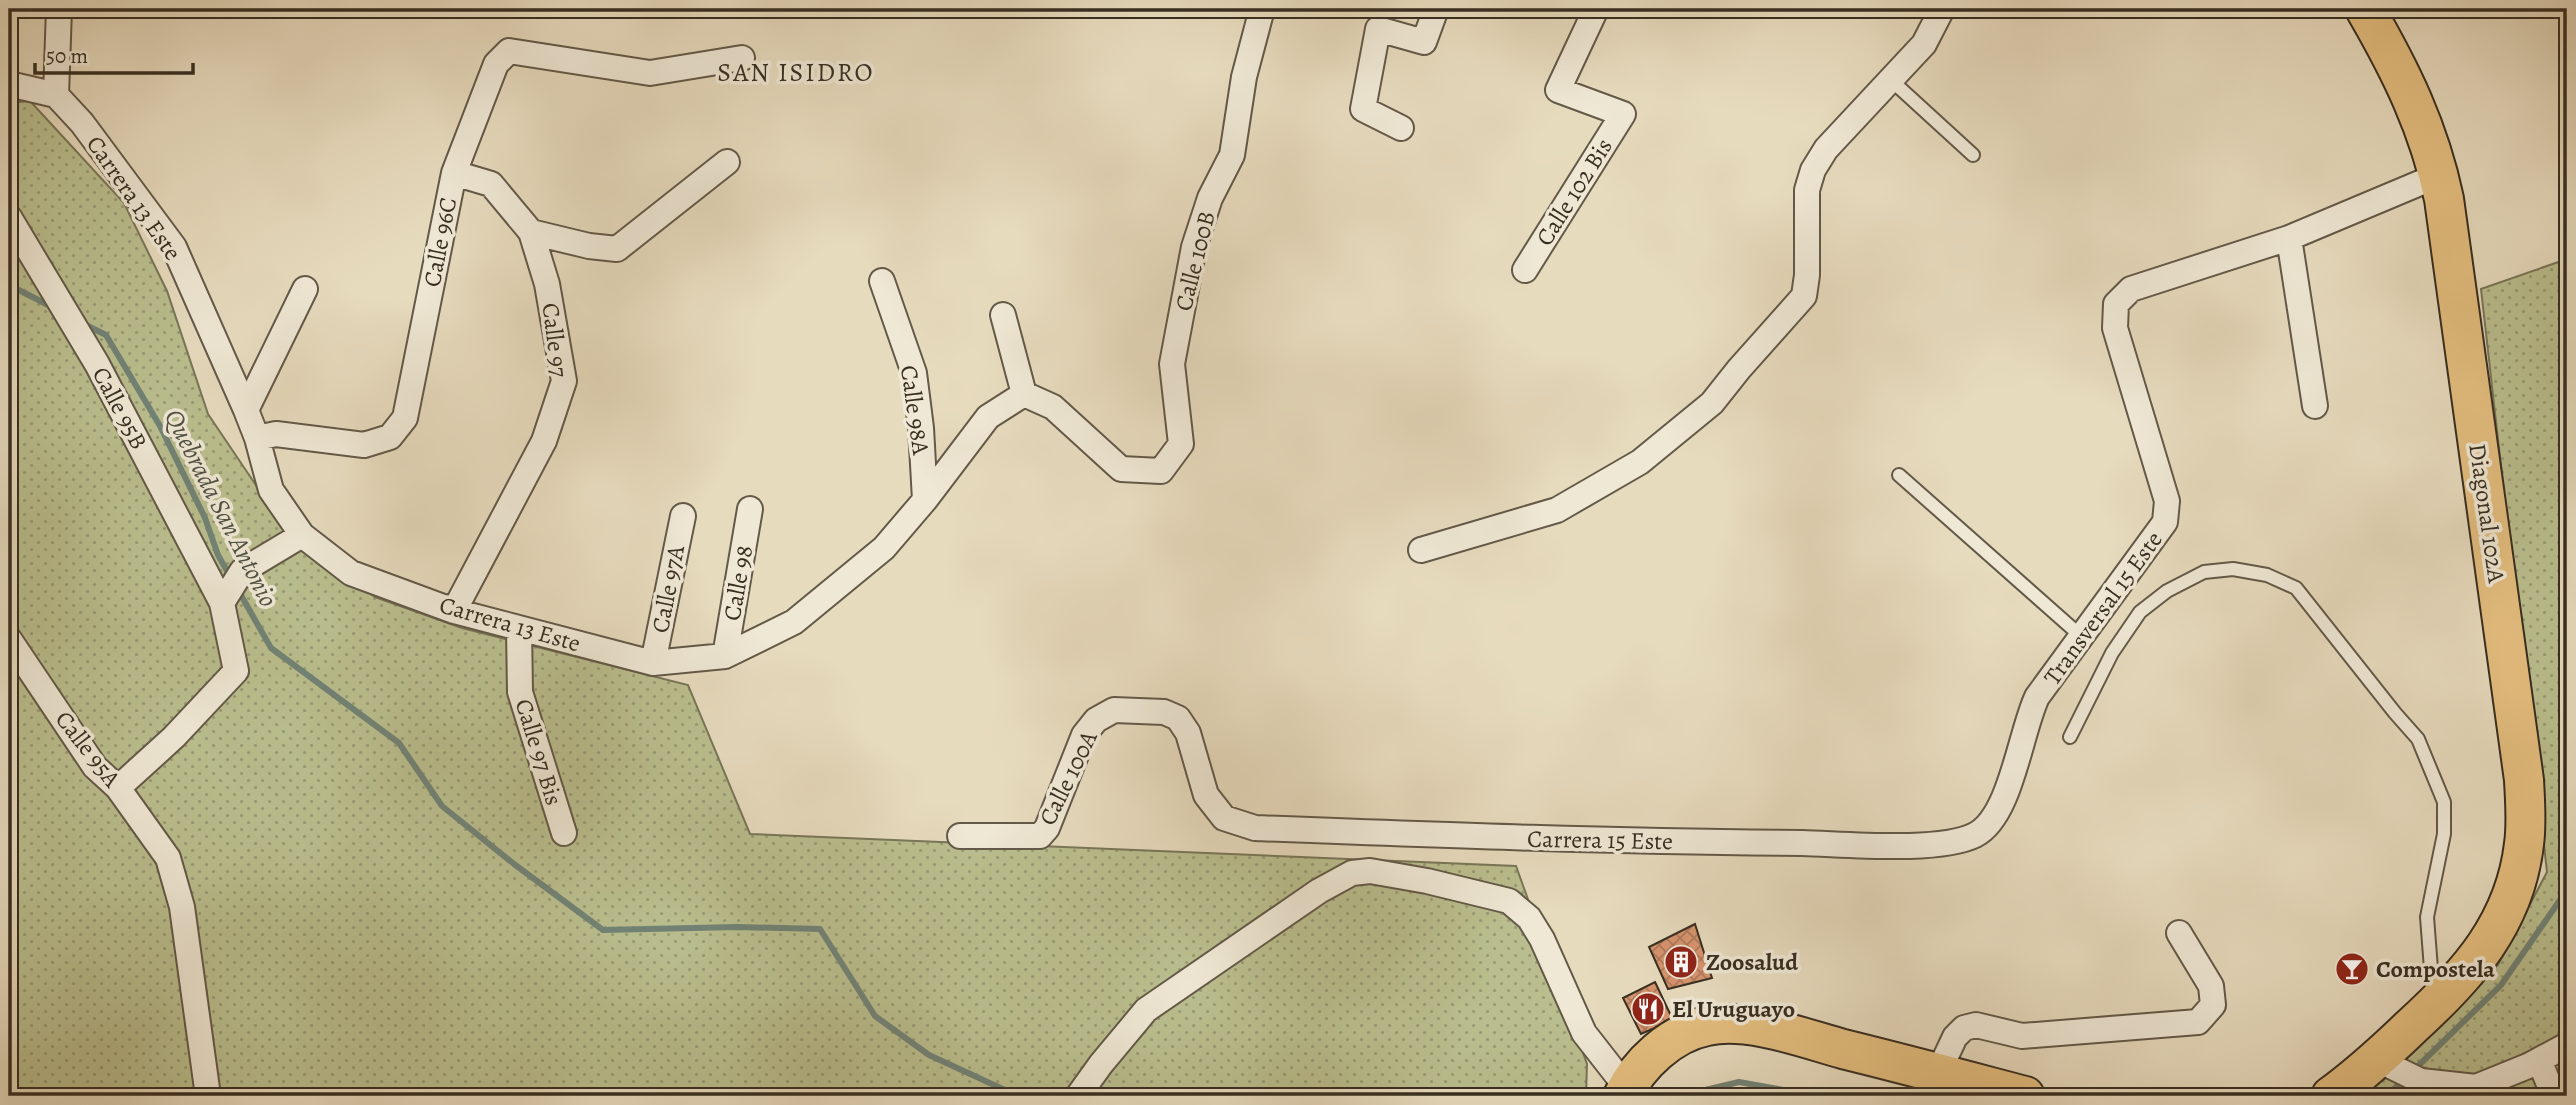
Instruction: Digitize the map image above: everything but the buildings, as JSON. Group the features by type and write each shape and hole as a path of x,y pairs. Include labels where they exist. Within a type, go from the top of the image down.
{"main road":[{"name":"Diagonal 102A","path":"2331,1096 2434,1006 2485,950 2499,925 2519,871 2524,844 2525,814 2524,780 2444,199 2426,130 2365,9"},
{"path":"1625,1092 1661,1048 1706,1026 1727,1025 1779,1032 2025,1096"}],"street":[{"path":"9,84 55,95 59,9"},
{"name":"Calle 100B","path":"1024,394 1053,407 1121,469 1161,471 1181,444 1172,364 1194,247 1210,198 1232,155 1244,77 1262,9"},
{"path":"1401,128 1363,109 1378,29 1424,42 1436,9"},
{"name":"Calle 102 Bis","path":"1525,270 1623,114 1558,90 1597,9"},
{"path":"1421,550 1557,510 1640,462 1712,403 1804,296 1807,275 1807,190 1813,170 1826,149 1924,44 1942,9"},
{"name":"Calle 96C","path":"257,438 276,434 364,445 390,437 405,418 454,173 496,64 509,51 650,74 742,58"},
{"name":"Carrera 13 Este","path":"55,95 82,123 174,247 246,410 257,438 271,490 302,535 351,573 454,611 653,663 725,656 794,622 884,548 925,500 988,417 1024,394"},
{"path":"531,232 589,246 617,249 727,162"},
{"name":"Calle 97","path":"454,173 491,184 531,232 547,284 564,381 544,441 454,611"},
{"name":"Transversal 15 Este","path":"1977,834 1994,818 2008,792 2029,714 2037,697 2165,522 2167,501 2115,328 2116,304 2131,289 2290,238 2439,175"},
{"name":"Calle 95B","path":"9,217 97,364 222,603 236,671 174,737 118,788"},
{"path":"2290,238 2315,406"},
{"name":"Calle 98A","path":"882,281 914,373 925,500"},
{"path":"246,410 304,289"},
{"path":"1003,315 1024,394"},
{"name":"Calle 98","path":"725,656 750,509"},
{"name":"Calle 97A","path":"653,663 683,516"},
{"path":"222,603 242,570 302,535"},
{"name":"Calle 97 Bis","path":"519,628 520,692 564,834"},
{"name":"Calle 95A","path":"9,639 95,767 118,788 168,859 182,907 208,1096"},
{"name":"Calle 100A","path":"960,836 1040,836 1046,828 1084,735 1096,720 1114,710 1164,712 1178,718 1188,733 1206,795 1224,818"},
{"name":"Carrera 15 Este","path":"1224,818 1255,828 1609,842 1941,845 1977,834"},
{"path":"1078,1096 1146,1010 1319,891 1352,873 1370,871 1427,881 1510,901 1529,918 1542,939 1584,1033 1625,1092"},
{"path":"1938,1073 1955,1037 1964,1028 1976,1025 2022,1036 2198,1022 2213,1005 2211,986 2179,933"},
{"path":"2376,1059 2421,1081 2476,1087 2567,1045"},
{"path":"2539,1060 2554,1096"}],"lane":[{"path":"1891,80 1973,155"},
{"path":"1899,475 2082,637"},
{"path":"2070,737 2112,653 2140,612 2167,591 2204,572 2233,569 2267,575 2296,588 2418,739 2444,802 2444,834 2427,917 2434,1006"}],"green space":[{"path":"30,101 124,203 167,291 208,414 278,518 375,597 462,628 688,685 750,834 1516,866 1587,1064 1586,1096 9,1096 9,103"},
{"path":"2567,259 2567,1096 2364,1096 2498,965 2547,872 2481,289"}],"waterway":[{"name":"Quebrada San Antonio","path":"9,285 54,308"},
{"name":"Quebrada San Antonio","path":"82,323 106,335 160,426 231,578"},
{"name":"Quebrada San Antonio","path":"238,590 271,648 399,743 442,806 603,930 738,927 820,929 875,1016 929,1055 1018,1096"},
{"path":"2414,1070 2501,985 2567,890"},
{"path":"2387,1096 2403,1080"},
{"name":"Quebrada San Antonio","path":"1680,1096 1739,1082 1817,1096"}],"place":[{"name":"Zoosalud","path":"1681,962"},
{"name":"Compostela","path":"2352,969"},
{"name":"El Uruguayo","path":"1648,1009"}],"district":[{"name":"SAN ISIDRO","path":"796,72"}]}
